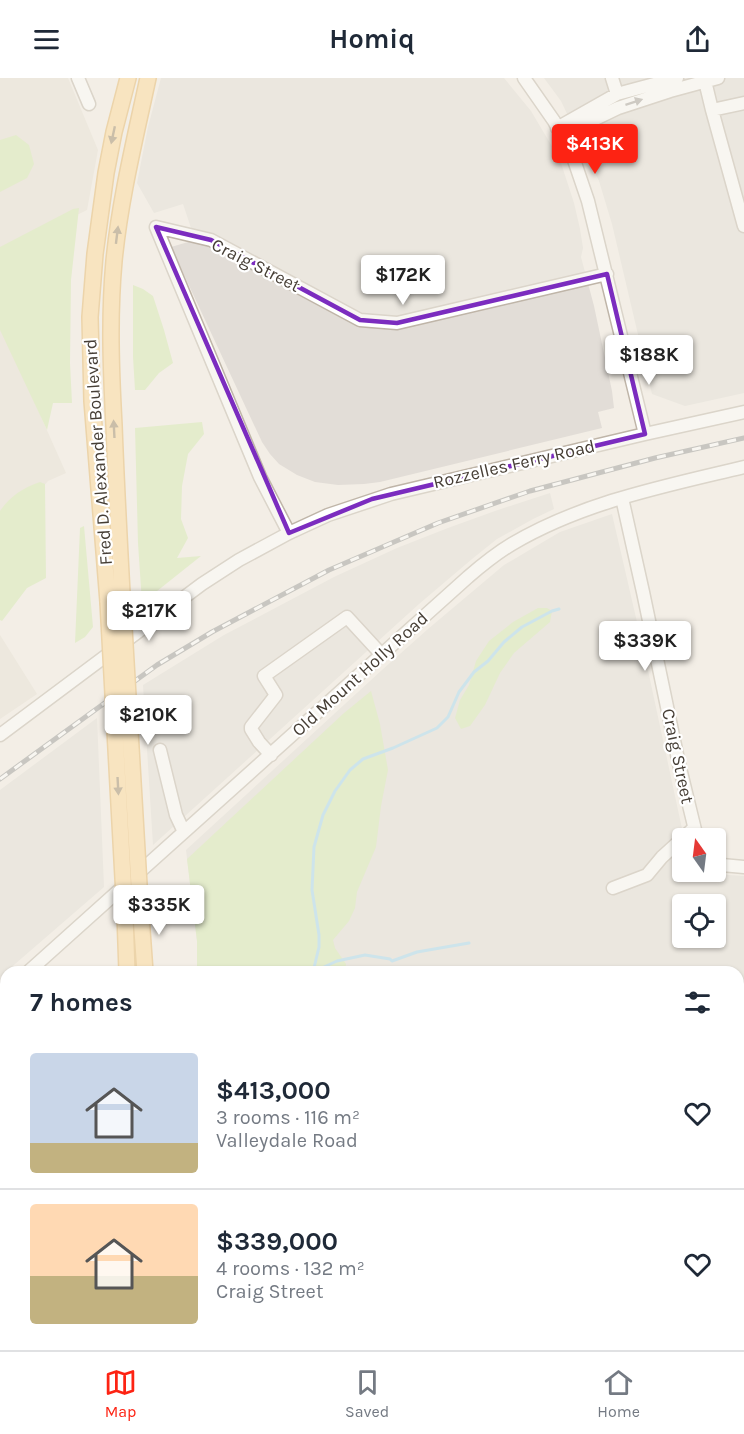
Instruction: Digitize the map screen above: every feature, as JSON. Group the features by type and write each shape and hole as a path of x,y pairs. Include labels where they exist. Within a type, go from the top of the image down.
{"main road":[{"name":"Fred D. Alexander Boulevard","path":"127,966 108,602 92,401 90,317 95,254 106,173 128,78"},
{"name":"Fred D. Alexander Boulevard","path":"145,966 122,593 112,400 111,333 114,261 124,183 148,78"}],"street":[{"path":"78,78 89,104"},
{"path":"524,78 560,131 573,157 588,201 645,434"},
{"path":"612,78 617,94"},
{"path":"560,131 617,94 677,78"},
{"path":"560,131 618,108 718,78"},
{"path":"705,81 744,226"},
{"path":"712,110 744,103"},
{"name":"Craig Street","path":"289,533 260,477 156,227 211,240 360,320 397,323 607,274"},
{"name":"Rozzelles Ferry Road","path":"0,735 202,584 239,560 328,515 381,496 744,412"},
{"name":"Old Mount Holly Road","path":"35,966 381,654 468,577 511,544 575,513 662,486 744,467"},
{"name":"Craig Street","path":"622,498 694,828"},
{"path":"271,755 251,729 276,695 264,676 347,617 381,654"},
{"path":"160,750 176,815 184,832"},
{"path":"613,888 647,875 662,857 672,850"},
{"path":"726,866 744,867"}],"highlighted area":[{"path":"156,227 211,240 360,320 397,323 607,274 645,434 372,499 289,533"}],"shaded area":[{"path":"0,78 68,78 98,150 87,210 0,253"},
{"path":"161,78 504,78 531,111 560,160 574,203 583,248 581,257 612,391 614,408 598,412 602,428 364,484 338,485 315,482 279,464 262,442 171,247 195,240 183,204 154,213 137,183"},
{"path":"544,78 744,78 744,393 685,406 652,394 612,224 599,181 561,101"},
{"path":"0,325 66,473 48,481 0,535"},
{"path":"550,493 554,509 497,539 472,559 419,604 153,845 143,685 224,635 334,577 448,528"},
{"path":"612,514 682,828 672,828 672,882 726,882 726,875 744,876 744,966 197,966 197,941 186,850 428,629 504,565 560,532"},
{"path":"0,635 37,694 0,719"},
{"path":"97,718 104,887 13,966 0,966 0,790"}],"green space":[{"path":"16,135 29,145 34,164 27,178 0,192 0,140"},
{"path":"79,208 71,280 72,403 53,403 47,430 0,330 0,247"},
{"path":"133,285 153,296 173,363 159,373 145,390 135,390"},
{"path":"202,422 204,434 188,454 182,486 181,519 188,538 177,558 201,556 142,603 135,428"},
{"path":"40,482 45,484 46,578 27,588 2,621 0,620 0,511 17,493"},
{"path":"84,526 93,627 85,637 75,643 80,528"},
{"path":"538,608 547,608 552,611 550,622 514,653 500,673 485,705 470,726 461,729 455,718 476,661 489,641 513,622"},
{"path":"371,691 380,724 388,770 376,847 357,892 355,908 349,921 333,940 346,966 197,966 197,941 187,859 344,713"}],"waterway":[{"path":"314,966 319,935 312,890 314,847 323,815 335,791 350,770 363,759 437,728 448,717 459,692 474,672 488,661 504,642 522,627 559,609"},
{"path":"326,966 337,961 365,955 392,961 417,952 469,943"}],"railway":[{"path":"0,779 157,665 212,632 329,570 438,523 530,491 655,458 744,438"}]}
